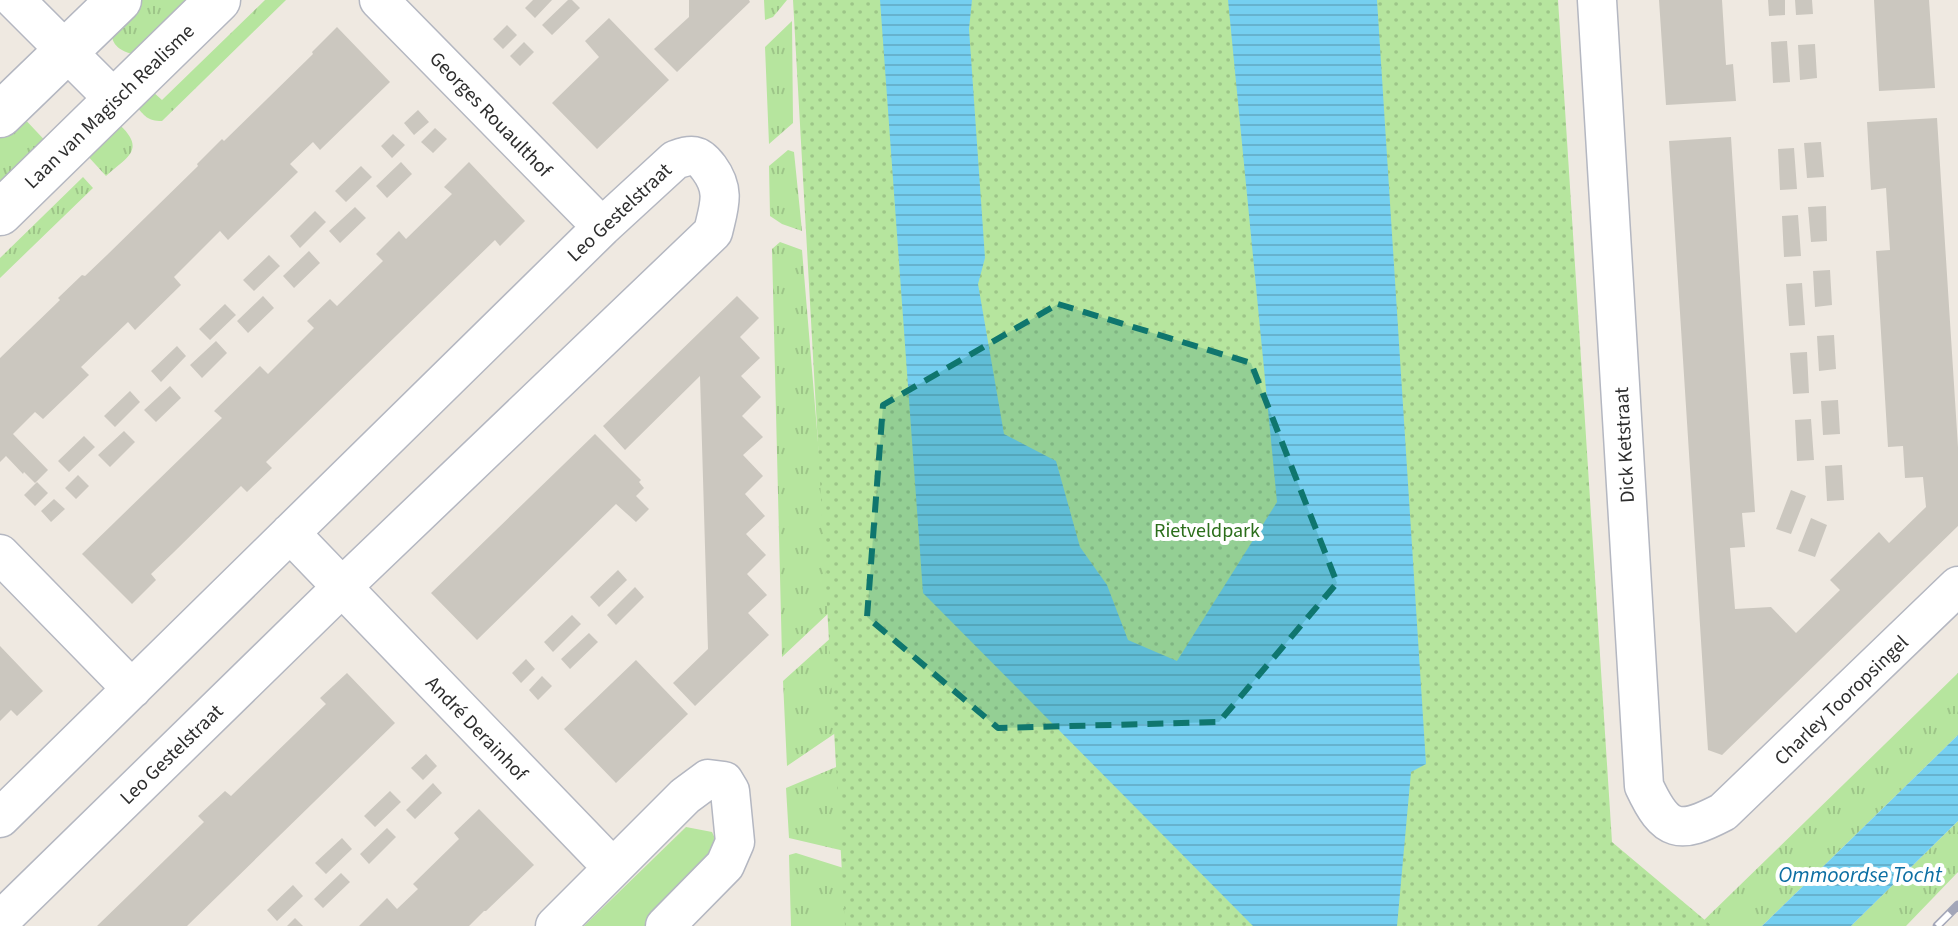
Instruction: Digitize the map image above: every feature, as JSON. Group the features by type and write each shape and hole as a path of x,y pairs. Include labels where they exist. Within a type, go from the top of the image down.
{"main road":[{"path":"0,115 119,0"},
{"name":"Laan van Magisch Realisme","path":"0,213 218,0"}],"street":[{"path":"15,0 115,100"},
{"name":"Georges Rouaulthof","path":"379,0 602,227"},
{"name":"Dick Ketstraat","path":"1597,0 1644,786 1660,815 1671,825 1686,828 1723,812"},
{"name":"Leo Gestelstraat","path":"0,818 602,227 675,160 689,155 701,158 717,179 720,197 713,232 342,587 0,921"},
{"path":"290,533 342,587"},
{"path":"0,554 132,689"},
{"name":"Charley Tooropsingel","path":"1723,812 1958,586"},
{"name":"André Derainhof","path":"342,587 613,868"},
{"path":"555,926 685,796 708,779 724,781 730,791 735,842 725,865 665,926"}],"highlighted area":[{"path":"1058,304 1251,363 1337,583 1219,722 998,728 867,617 883,405"}],"green space":[{"path":"135,0 203,0 134,54 116,46 112,33"},
{"path":"265,0 286,0 162,121 150,119 135,105 152,91 162,100"},
{"path":"764,0 787,0 773,17 765,20"},
{"name":"Rietveldpark","path":"793,0 1558,0 1612,842 1712,926 845,926"},
{"path":"792,21 793,123 769,144 765,47"},
{"path":"20,114 52,148 0,198 0,134"},
{"path":"120,125 133,147 127,158 106,176 85,153"},
{"path":"788,150 794,152 802,231 770,216 769,166"},
{"path":"83,177 93,188 0,278 0,258"},
{"path":"780,242 802,250 832,610 782,657 772,249"},
{"path":"834,635 840,730 787,766 783,681"},
{"path":"1958,673 1958,735 1762,926 1698,926"},
{"path":"841,765 853,853 789,838 786,788"},
{"path":"1958,821 1958,872 1906,926 1851,926"},
{"path":"686,827 712,832 718,845 648,926 584,926"},
{"path":"796,853 853,871 858,926 791,926 789,855"}],"water":[{"path":"880,0 972,0 969,29 985,258 978,284 1004,434 1056,461 1080,547 1107,585 1128,640 1177,661 1277,502 1228,0 1377,0 1426,764 1411,772 1397,926 1253,926 923,593"},
{"name":"Ommoordse Tocht","path":"1958,735 1958,821 1851,926 1762,926"}],"building":[{"path":"533,0 552,0 535,18 525,8"},
{"path":"568,0 580,8 552,35 542,25"},
{"path":"689,0 750,2 677,72 654,49 689,17"},
{"path":"1659,0 1722,0 1726,65 1733,64 1736,101 1666,105"},
{"path":"1768,0 1785,0 1785,15 1769,16"},
{"path":"1795,0 1812,0 1813,14 1796,15"},
{"path":"1874,0 1929,0 1935,88 1879,91"},
{"path":"609,18 669,80 597,149 552,103 599,57 585,41"},
{"path":"507,25 517,35 503,49 493,39"},
{"path":"337,27 390,82 320,150 313,142 290,164 298,172 228,240 220,231 174,277 181,285 135,330 128,322 81,367 89,375 43,419 35,412 13,434 48,470 35,483 6,456 0,462 0,358 60,300 58,298 107,255 222,139 224,141 313,54"},
{"path":"1787,41 1790,82 1773,83 1771,42"},
{"path":"524,42 534,52 520,66 510,56"},
{"path":"1815,44 1817,78 1800,80 1798,45"},
{"path":"418,110 429,122 414,135 404,123"},
{"path":"1937,118 1958,447 1958,526 1722,755 1708,750 1669,141 1731,137 1755,512 1742,513 1745,547 1730,548 1735,609 1771,607 1796,633 1840,590 1830,580 1879,532 1889,543 1926,507 1923,477 1905,478 1903,446 1888,447 1876,251 1890,250 1886,188 1871,190 1867,122"},
{"path":"435,128 447,139 433,153 421,142"},
{"path":"393,134 405,145 392,158 381,146"},
{"path":"1821,142 1824,177 1807,178 1804,143"},
{"path":"1794,148 1797,189 1780,190 1778,149"},
{"path":"401,162 412,174 387,198 376,186"},
{"path":"469,162 525,221 500,246 495,240 266,462 272,468 247,492 241,486 151,574 156,580 132,604 82,554 222,418 214,411 260,366 268,374 314,328 307,321 330,299 337,306 383,261 376,254 399,231 406,239 452,194 444,187"},
{"path":"361,166 372,177 346,202 335,191"},
{"path":"1826,206 1827,241 1811,242 1808,207"},
{"path":"355,207 366,218 340,243 329,231"},
{"path":"315,211 326,222 300,248 290,236"},
{"path":"1798,215 1801,256 1784,257 1782,216"},
{"path":"309,251 320,263 294,288 283,276"},
{"path":"269,255 280,266 254,291 243,280"},
{"path":"1830,270 1832,305 1815,307 1813,271"},
{"path":"1802,283 1805,325 1789,326 1786,284"},
{"path":"263,296 274,308 248,333 237,321"},
{"path":"737,296 759,318 740,337 760,358 741,376 761,397 742,416 763,437 743,455 763,476 745,494 765,516 746,534 766,555 747,574 767,595 748,613 769,635 695,706 673,683 708,649 700,376 625,450 603,426"},
{"path":"225,304 236,315 210,340 199,329"},
{"path":"1834,335 1836,369 1819,371 1817,336"},
{"path":"216,341 227,353 202,378 190,365"},
{"path":"177,346 186,356 161,382 151,371"},
{"path":"1807,352 1809,393 1793,394 1790,353"},
{"path":"170,386 181,398 156,422 144,410"},
{"path":"130,391 140,402 115,427 104,416"},
{"path":"1838,400 1840,434 1823,435 1821,401"},
{"path":"1811,419 1814,460 1797,461 1795,420"},
{"path":"124,431 135,442 110,467 98,455"},
{"path":"595,434 641,480 639,482 644,488 636,496 649,509 636,522 616,504 477,640 431,593"},
{"path":"84,436 95,447 69,472 58,461"},
{"path":"1842,465 1844,500 1827,501 1825,466"},
{"path":"78,475 89,486 76,499 65,488"},
{"path":"37,482 48,493 35,506 24,495"},
{"path":"1791,490 1806,496 1791,534 1776,529"},
{"path":"54,499 65,509 51,522 41,511"},
{"path":"1811,518 1827,525 1815,557 1798,551"},
{"path":"618,570 627,580 599,607 590,597"},
{"path":"635,587 644,597 616,625 607,615"},
{"path":"572,615 581,624 553,652 544,642"},
{"path":"589,633 598,642 570,669 561,659"},
{"path":"0,646 43,691 17,716 11,710 0,721"},
{"path":"526,659 535,669 521,683 512,673"},
{"path":"636,660 688,714 616,783 564,729"},
{"path":"347,673 395,723 187,926 97,926 204,822 198,816 225,791 231,796 326,704 320,698"},
{"path":"542,676 552,686 538,700 529,690"},
{"path":"426,754 437,766 423,780 411,768"},
{"path":"433,783 442,793 415,819 406,810"},
{"path":"390,791 401,802 375,827 364,816"},
{"path":"479,809 534,865 469,926 359,926 387,898 397,909 418,889 413,884 459,839 454,833"},
{"path":"387,828 396,837 369,864 360,854"},
{"path":"342,838 352,849 326,874 315,863"},
{"path":"341,873 350,882 323,908 314,899"},
{"path":"293,885 303,896 277,921 267,910"},
{"path":"295,918 303,926 287,926"}],"railway":[{"path":"1937,926 1958,905"}]}
